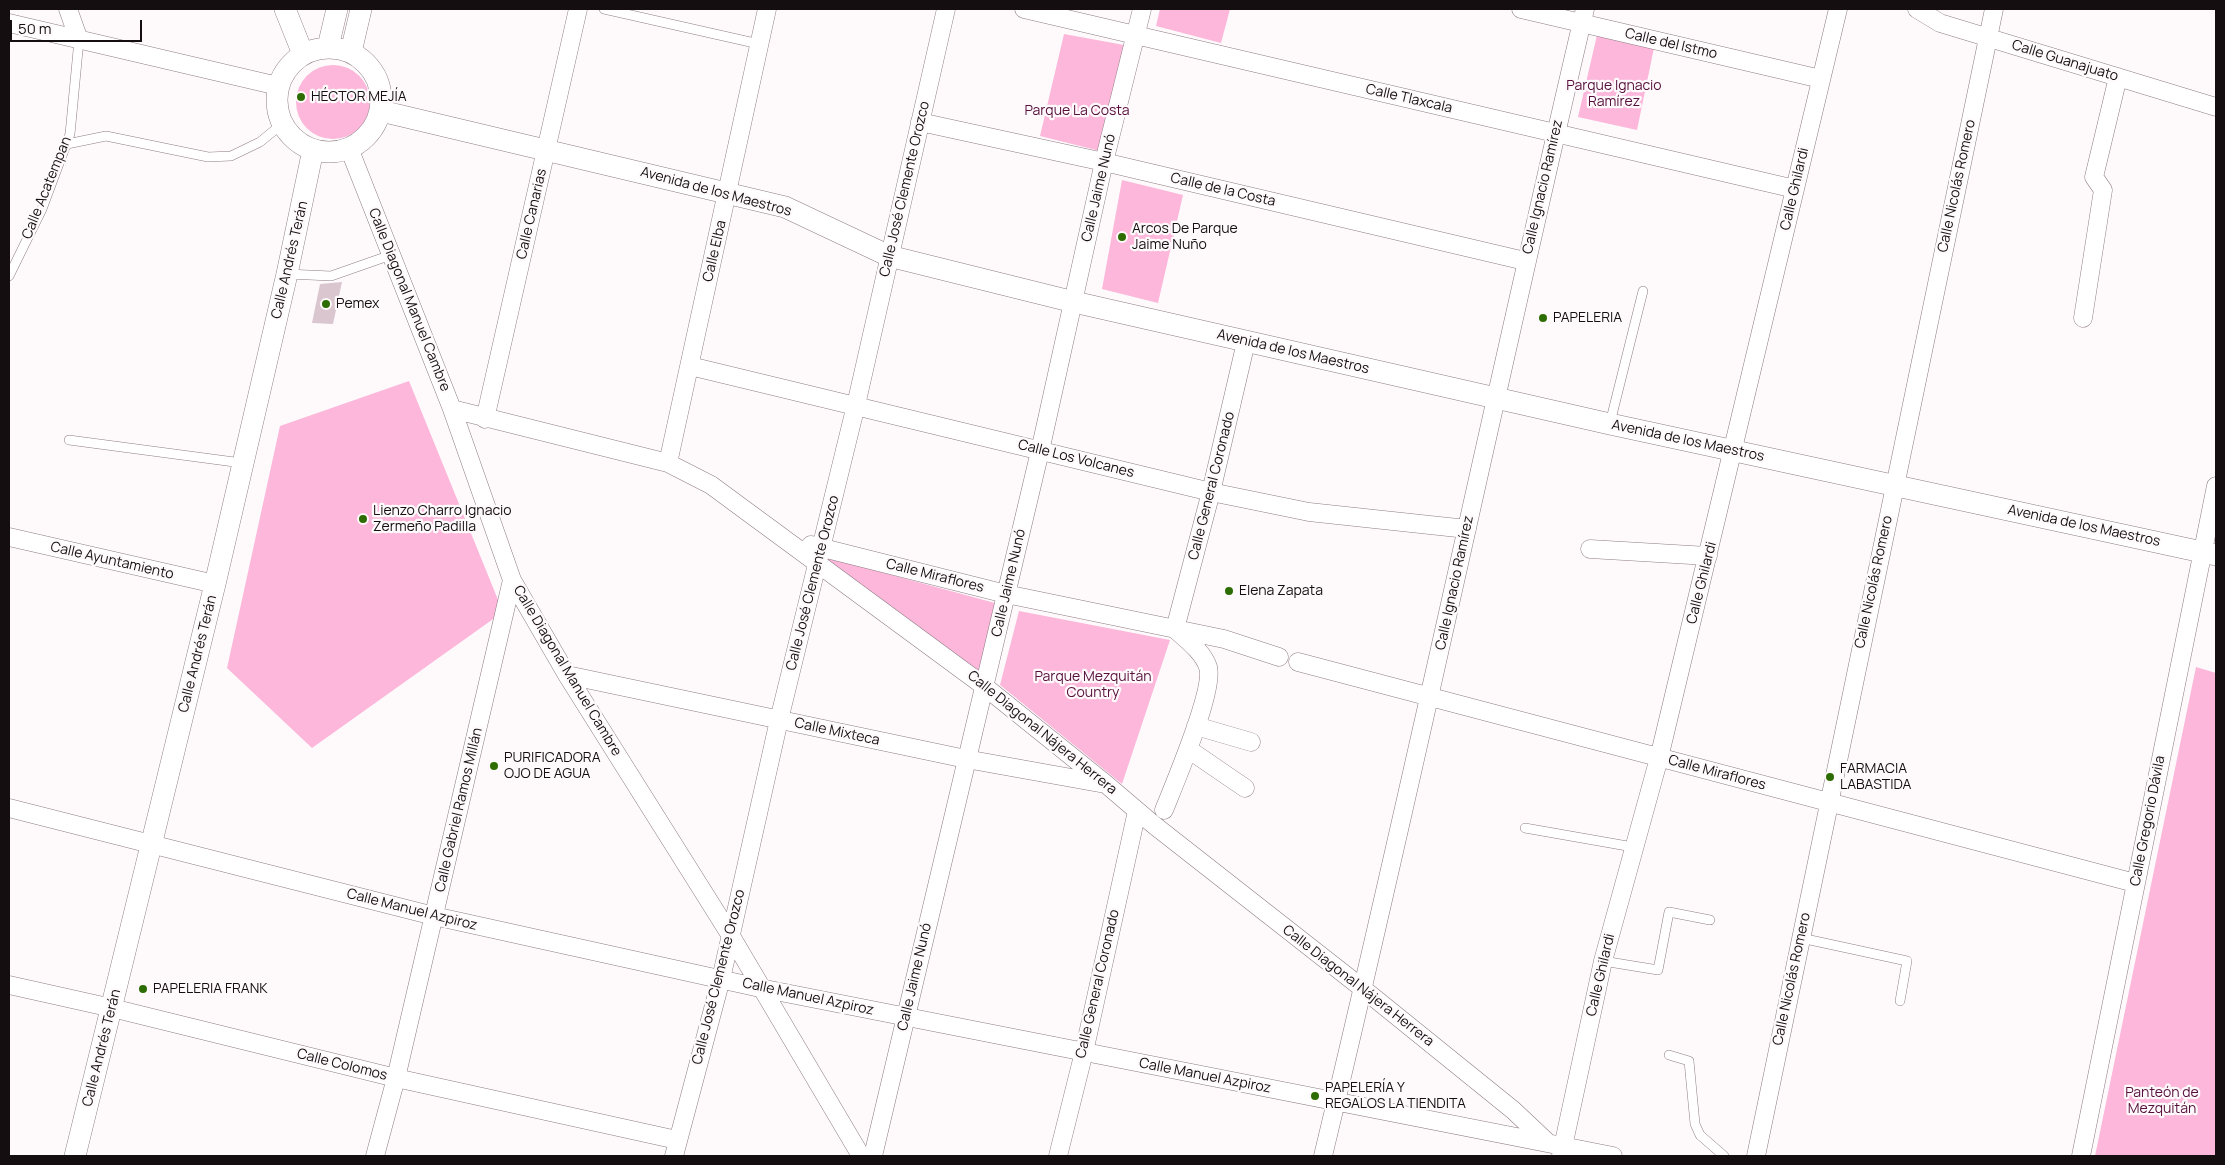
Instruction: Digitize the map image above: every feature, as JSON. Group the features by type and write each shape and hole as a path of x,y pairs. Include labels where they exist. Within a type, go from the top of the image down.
{"street":[{"name":"Calle Acatempan","path":"68,9 80,40"},
{"path":"285,9 303,54"},
{"path":"328,47 337,9"},
{"path":"351,52 361,9"},
{"name":"Calle Canarias","path":"485,419 578,9"},
{"name":"Calle Elba","path":"668,463 767,9"},
{"name":"Calle José Clemente Orozco","path":"675,1148 721,979 779,720 856,405 946,9"},
{"name":"Calle Tlaxcala","path":"1024,9 1795,189"},
{"name":"Calle Jaime Nunó","path":"873,1156 1040,451 1104,162 1142,9"},
{"name":"Calle del Istmo","path":"1521,9 1583,16 1821,79"},
{"name":"Calle Ghilardi","path":"1557,1148 1633,848 1659,758 1838,9"},
{"name":"Calle Guanajuato","path":"1917,9 1940,23 2216,107"},
{"name":"Calle Nicolás Romero","path":"1756,1156 1994,9"},
{"name":"Calle Ignacio Ramírez","path":"1323,1156 1430,697 1525,261 1583,16"},
{"path":"9,23 278,86"},
{"path":"328,47 351,52 370,67 377,77 381,88 381,111 370,134 349,148 331,152 313,150 301,144 290,135 282,124 277,111 278,86 288,66 303,54 328,47"},
{"path":"2083,318 2103,190 2094,177 2118,77"},
{"name":"Avenida de los Maestros","path":"381,111 785,207 889,256 1074,302 1610,424 2209,553"},
{"name":"Calle de la Costa","path":"920,122 1104,162 1525,261"},
{"name":"Calle Diagonal Manuel Cambre","path":"349,148 452,409 512,580 567,675 731,936 860,1156"},
{"name":"Calle Andrés Terán","path":"75,1156 215,584 287,274 313,150"},
{"name":"Calle General Coronado","path":"1175,629 1211,492 1246,342"},
{"name":"Calle Los Volcanes","path":"690,366 1211,492 1309,512 1467,529"},
{"name":"Calle Diagonal Nájera Herrera","path":"452,409 485,419 668,463 711,485 784,538 819,556 1107,784 1137,811 1362,988 1557,1148"},
{"name":"Calle Gregorio Dávila","path":"2081,1156 2135,883 2209,553 2216,486"},
{"name":"Calle Ayuntamiento","path":"9,537 215,584"},
{"path":"1590,549 1708,556"},
{"name":"Calle Miraflores","path":"819,556 1224,639 1279,657"},
{"name":"Calle Gabriel Ramos Millán","path":"375,1156 396,1078 512,580"},
{"path":"1164,810 1188,749 1209,682 1209,668 1204,657 1175,629"},
{"name":"Calle Miraflores","path":"1298,662 2135,883"},
{"name":"Calle Mixteca","path":"567,675 966,759 1107,784"},
{"path":"1196,726 1251,742"},
{"path":"1188,749 1245,788"},
{"name":"Calle Manuel Azpiroz","path":"9,808 434,916 760,988 1336,1102 1557,1148 1613,1156"},
{"name":"Calle General Coronado","path":"1058,1156 1084,1052 1137,811"},
{"name":"Calle Colomos","path":"9,984 675,1148"}],"lane":[{"path":"604,9 759,44"},
{"name":"Calle Acatempan","path":"9,276 42,209 67,144 70,134 80,40"},
{"path":"67,144 106,136 208,157 230,156 260,142 282,124"},
{"path":"287,274 331,276 391,255"},
{"path":"1610,424 1643,291"},
{"path":"69,440 242,463"},
{"path":"1525,828 1633,848"},
{"path":"1604,961 1658,970 1669,912 1710,920"},
{"path":"1801,938 1907,961 1900,1001"},
{"path":"1669,1055 1689,1060 1695,1124 1700,1135 1724,1156"}],"green space":[{"path":"1160,9 1230,9 1221,43 1156,26"},
{"name":"Parque La Costa","path":"1064,34 1124,45 1100,151 1040,136"},
{"name":"Parque Ignacio Ramírez","path":"1597,35 1654,48 1637,130 1578,117"},
{"path":"333,65 347,68 359,76 367,88 370,102 367,116 359,128 347,136 333,139 319,136 307,128 299,116 296,102 299,88 307,76 319,68"},
{"path":"1122,180 1183,195 1158,303 1102,289"},
{"name":"Lienzo Charro Ignacio Zermeño Padilla","path":"409,381 503,612 312,748 227,668 280,426"},
{"path":"825,557 995,603 980,673 823,564"},
{"name":"Parque Mezquitán Country","path":"1019,611 1170,640 1122,784 1000,685"},
{"name":"Panteón de Mezquitán","path":"2196,667 2216,673 2216,1156 2095,1156"}],"building":[{"name":"Pemex","path":"342,282 333,324 312,323 320,284"}],"place":[{"name":"HÉCTOR MEJÍA","path":"301,97"},
{"name":"Arcos De Parque Jaime Nuño","path":"1122,237"},
{"name":"Pemex","path":"326,304"},
{"name":"PAPELERIA","path":"1543,318"},
{"name":"Lienzo Charro Ignacio Zermeño Padilla","path":"363,519"},
{"name":"Elena Zapata","path":"1229,591"},
{"name":"PURIFICADORA OJO DE AGUA","path":"494,766"},
{"name":"FARMACIA LABASTIDA","path":"1830,777"},
{"name":"PAPELERIA FRANK","path":"143,989"},
{"name":"PAPELERÍA Y REGALOS LA TIENDITA","path":"1315,1096"}]}
